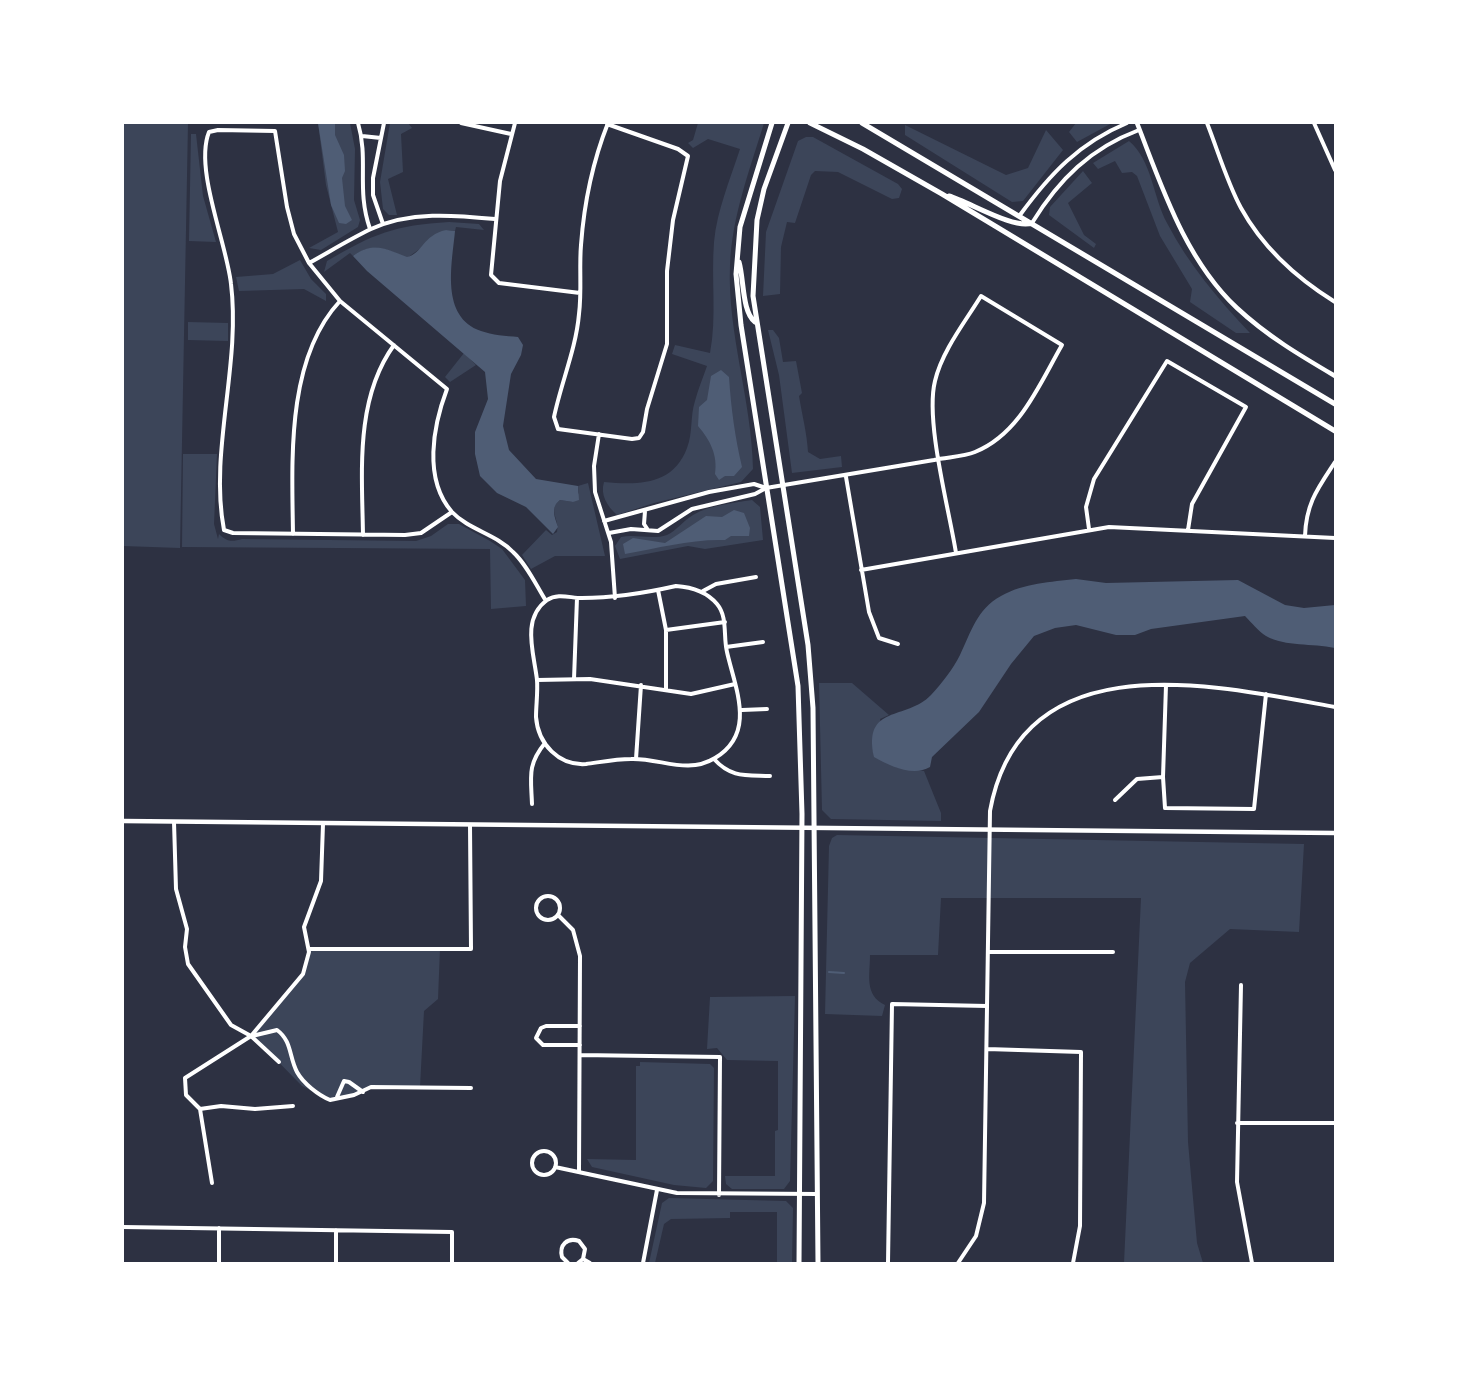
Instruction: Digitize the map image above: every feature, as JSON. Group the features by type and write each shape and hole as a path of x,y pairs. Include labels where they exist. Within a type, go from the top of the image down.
{"main road":[{"path":"772,123 740,227 736,274 741,325 798,686 802,828 799,1263"},
{"path":"788,123 764,189 753,252 755,322 808,645 813,708 816,828 818,1263"},
{"path":"810,123 862,148 942,194 1335,431"},
{"path":"862,123 1335,404"},
{"path":"942,194 968,201 1021,225 1032,223"},
{"path":"738,257 744,279 747,313 755,322"}],"street":[{"path":"358,123 362,136 361,197 370,229"},
{"path":"383,225 374,195 373,178 384,123"},
{"path":"461,123 511,134"},
{"path":"515,123 495,219 491,275 500,283 580,293"},
{"path":"1020,215 1049,176 1075,152 1126,123"},
{"path":"1137,123 1180,227 1224,294 1274,339 1335,376"},
{"path":"1207,123 1241,208 1272,251 1306,284 1335,302"},
{"path":"1314,123 1335,170"},
{"path":"607,124 678,149 688,156 673,220 667,271 667,344 647,409 643,432 639,438 558,429 554,417 575,337 580,293 581,244 589,188 607,124"},
{"path":"452,512 421,533 292,534 233,533 224,530 221,515 222,448 234,321 231,282 207,167 206,147 209,132 218,130 275,131 278,138 287,207 294,234 309,263 340,301 447,389 439,411 434,470 442,496 452,512 473,527 496,538 513,552 546,601"},
{"path":"1032,223 1054,190 1081,161 1110,142 1139,130"},
{"path":"362,136 382,138"},
{"path":"309,263 370,229 414,217 444,215 495,219"},
{"path":"609,533 631,529 658,531 692,509 755,494 766,488 846,477 940,459 975,452 1002,436 1019,418 1062,345 981,296 953,341 935,380 932,412 940,459 956,553"},
{"path":"292,534 294,428 299,390 311,351 326,317 340,301"},
{"path":"363,535 365,422 374,382 394,345"},
{"path":"1089,529 1086,507 1094,479 1167,361 1246,407 1192,504 1188,530"},
{"path":"599,434 594,466 595,492 609,533 615,598"},
{"path":"1305,536 1305,514 1314,494 1335,462"},
{"path":"846,477 869,612 879,638 898,644"},
{"path":"604,521 645,512 709,492 754,484 766,488"},
{"path":"645,512 644,524 648,531"},
{"path":"861,570 1109,527 1335,538"},
{"path":"703,591 716,584 756,577"},
{"path":"676,586 703,591 718,605 724,622 726,647 742,710 737,735 726,750 714,759 691,767 636,759 577,765 560,759 545,743 536,719 537,680 531,642 532,618 546,601 556,596 615,598 676,586"},
{"path":"658,590 666,630 666,690"},
{"path":"574,679 577,598"},
{"path":"666,630 724,622"},
{"path":"726,647 763,642"},
{"path":"537,680 574,679 640,685 692,694 735,684"},
{"path":"636,759 640,685"},
{"path":"1166,685 1163,777 1165,808 1254,809 1266,694"},
{"path":"958,1263 976,1236 984,1203 990,829 992,799 1011,752 1038,722 1076,697 1118,686 1219,686 1335,707"},
{"path":"742,710 767,709"},
{"path":"532,804 531,766 534,757 545,743"},
{"path":"714,759 725,771 742,775 770,776"},
{"path":"1115,800 1137,779 1163,777"},
{"path":"123,821 1335,833"},
{"path":"174,822 176,889 187,929 185,947 188,964 231,1025 251,1036 279,1062"},
{"path":"212,1184 200,1109 186,1095 185,1078 251,1036 303,974 309,950 304,927 321,881 323,824"},
{"path":"309,950 471,949 470,825"},
{"path":"545,896 556,898 561,908 558,915 548,920 540,917 536,910 538,901 545,896"},
{"path":"558,915 573,930 580,949 579,1172"},
{"path":"988,952 1113,952"},
{"path":"1241,985 1237,1182 1252,1263"},
{"path":"888,1263 892,1004 987,1006"},
{"path":"580,1026 546,1026 541,1028 536,1038 543,1045 580,1045"},
{"path":"251,1036 277,1030 288,1043 302,1079 322,1097 330,1100 363,1092 371,1087 471,1088"},
{"path":"987,1049 1081,1052 1080,1226 1073,1263"},
{"path":"580,1055 720,1057 719,1195"},
{"path":"337,1097 344,1082 349,1082 363,1092"},
{"path":"200,1109 221,1106 255,1109 292,1106"},
{"path":"1238,1123 1335,1123"},
{"path":"548,1152 554,1156 555,1167 547,1175 539,1174 533,1169 532,1160 536,1153 548,1152"},
{"path":"555,1167 657,1190 719,1195 818,1194"},
{"path":"643,1263 657,1190"},
{"path":"123,1227 452,1232 452,1263"},
{"path":"219,1228 219,1263"},
{"path":"336,1230 336,1263"},
{"path":"568,1263 561,1253 563,1245 569,1240 576,1240 584,1246 583,1259 578,1263"},
{"path":"583,1259 590,1263"}],"shaded area":[{"path":"123,123 188,123 180,548 123,546"},
{"path":"318,123 350,123 355,149 354,200 360,220 358,227 321,250 309,248 338,232 326,185"},
{"path":"318,123 335,123 335,135 344,155 345,171 342,178 345,206 352,220 346,224 339,223 331,205"},
{"path":"390,123 408,123 412,128 401,134 403,172 388,179 397,215 389,215 383,209 380,182"},
{"path":"698,123 764,123 738,211 730,265 732,316 749,418 753,469 741,482 654,503 617,515 605,500 604,482 641,483 663,476 673,470 687,448 693,407 707,366 672,354 675,345 710,353 713,326 714,242 724,195 740,149 708,139 693,148 688,143 693,140"},
{"path":"1076,123 1112,123 1077,142 1069,132"},
{"path":"905,125 1006,175 1028,168 1046,130 1063,150 1023,201 1012,202 905,135"},
{"path":"191,134 196,134 203,196 216,242 189,241"},
{"path":"806,137 813,137 898,184 902,189 899,198 892,199 838,172 815,171 811,175 795,223 787,222 781,247 780,294 763,296 766,232 798,141"},
{"path":"1129,141 1143,158 1162,213 1185,253 1215,294 1250,333 1236,333 1190,302 1192,289 1160,236 1137,176 1132,172 1122,173 1115,161 1098,169 1093,163"},
{"path":"1083,171 1092,183 1068,203 1084,235 1096,244 1094,248 1049,215 1050,207"},
{"path":"430,223 479,224 484,230 456,227 455,231 446,230 407,258 380,248 360,251 353,256 350,253 324,272 327,261 385,232"},
{"path":"446,230 455,231 451,288 459,314 468,324 481,331 518,337 523,345 521,355 511,374 503,426 509,450 536,479 578,486 579,500 573,502 560,500 555,506 554,513 558,527 553,534 526,507 497,493 480,476 475,454 475,432 488,399 485,372 367,271 353,256 360,251 380,248 407,257 416,252 432,236"},
{"path":"300,260 311,279 326,294 326,301 304,289 239,291 236,277 273,274"},
{"path":"188,322 228,323 228,341 188,340"},
{"path":"768,330 773,330 779,338 783,362 796,361 808,452 820,459 841,456 842,467 792,473 779,375"},
{"path":"464,353 476,365 450,382 445,377"},
{"path":"721,370 729,377 737,445 742,467 734,476 725,476 719,480 715,474 712,448 698,426 699,407 707,400 711,376"},
{"path":"183,454 217,454 214,524 218,539 219,534 232,541 242,539 416,541 431,536 448,524 459,524 502,549 525,580 526,606 491,609 490,549 182,547"},
{"path":"588,483 605,556 555,556 531,569 522,555 546,530 552,535 557,532 554,507 560,500 573,502 579,493 578,486"},
{"path":"752,500 760,507 763,540 705,549 688,546 620,559 615,546 621,537 667,535 690,517 707,509"},
{"path":"734,510 744,513 750,528 749,536 687,542 625,554 623,544 633,538 665,543 706,516 722,517"},
{"path":"1076,579 1106,583 1238,580 1285,605 1304,608 1335,605 1335,648 1282,642 1260,632 1245,616 1151,629 1135,635 1116,635 1076,625 1055,628 1034,636 1011,664 979,712 932,757 930,767 909,771 894,767 874,757 872,740 875,729 889,716 921,703 931,695 954,665 971,630 986,607 1001,596 1028,586"},
{"path":"819,683 852,683 889,715 880,719 896,767 924,771 941,813 941,821 831,819 822,810"},
{"path":"837,835 1304,844 1299,932 1230,929 1190,963 1185,982 1188,1142 1197,1243 1203,1263 1124,1263 1141,898 941,898 938,955 870,955 871,990 878,1001 885,1005 882,1016 825,1014 829,846 832,838"},
{"path":"309,949 440,949 438,999 424,1011 420,1087 371,1087 354,1095 330,1100 302,1086 251,1034 303,974"},
{"path":"795,996 790,1181 784,1189 732,1189 726,1184 725,1176 775,1176 778,1061 727,1060 717,1048 707,1049 710,997"},
{"path":"640,1062 710,1064 714,1068 713,1181 706,1188 674,1185 592,1167 587,1159 636,1160 636,1066 640,1066"},
{"path":"669,1198 786,1201 793,1208 792,1263 777,1263 777,1212 730,1212 730,1218 671,1219 664,1224 655,1263 649,1263 662,1203"}],"waterway":[{"path":"829,972 844,973"}]}
